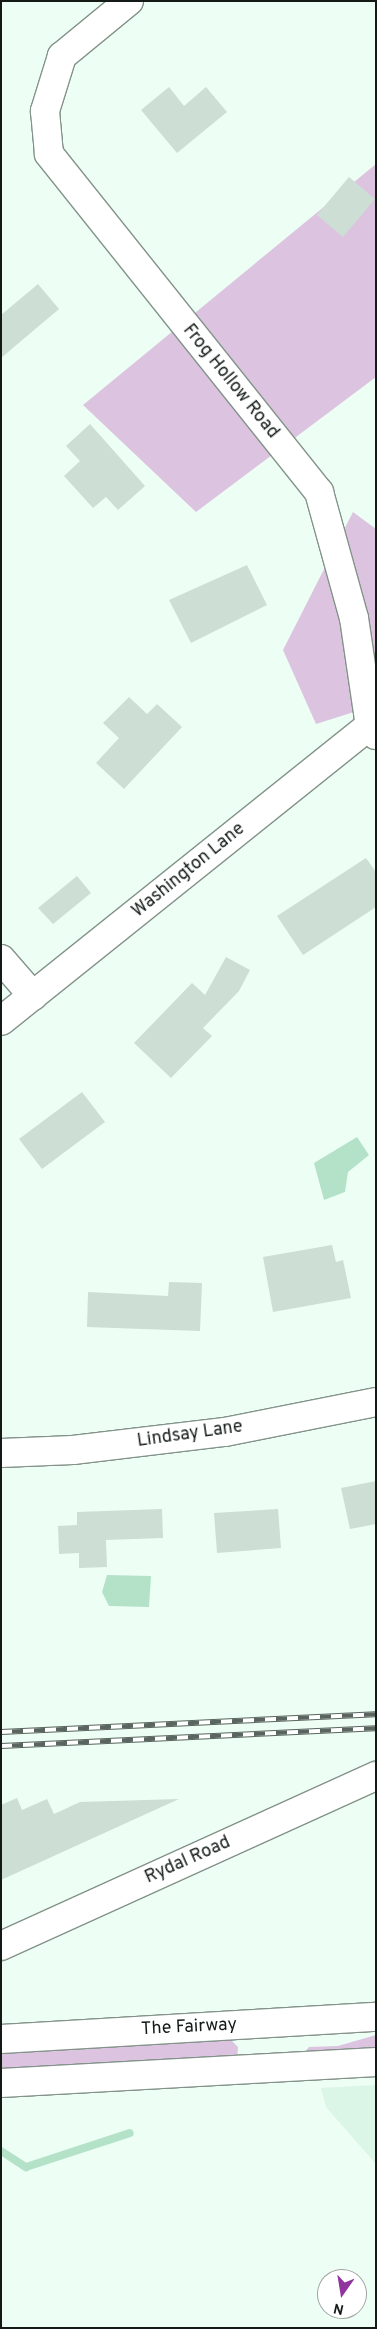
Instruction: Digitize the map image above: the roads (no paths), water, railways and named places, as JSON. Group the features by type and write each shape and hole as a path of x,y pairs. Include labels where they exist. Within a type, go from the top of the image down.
{"street":[{"name":"Frog Hollow Road","path":"129,1 62,56 45,111 49,154 319,492 354,618 374,727"},
{"name":"Washington Lane","path":"1,1021 374,727"},
{"path":"1,959 33,996"},
{"name":"Lindsay Lane","path":"1,1453 73,1450 225,1432 376,1402"},
{"name":"Rydal Road","path":"1,1946 376,1776"},
{"name":"The Fairway","path":"1,2040 376,2017"},
{"path":"268,2024 271,2068"},
{"path":"1,2083 376,2062"}],"waterway":[{"path":"1,2151 26,2167 130,2133"}],"railway":[{"path":"1,1732 376,1714"},
{"path":"1,1746 376,1728"}]}
